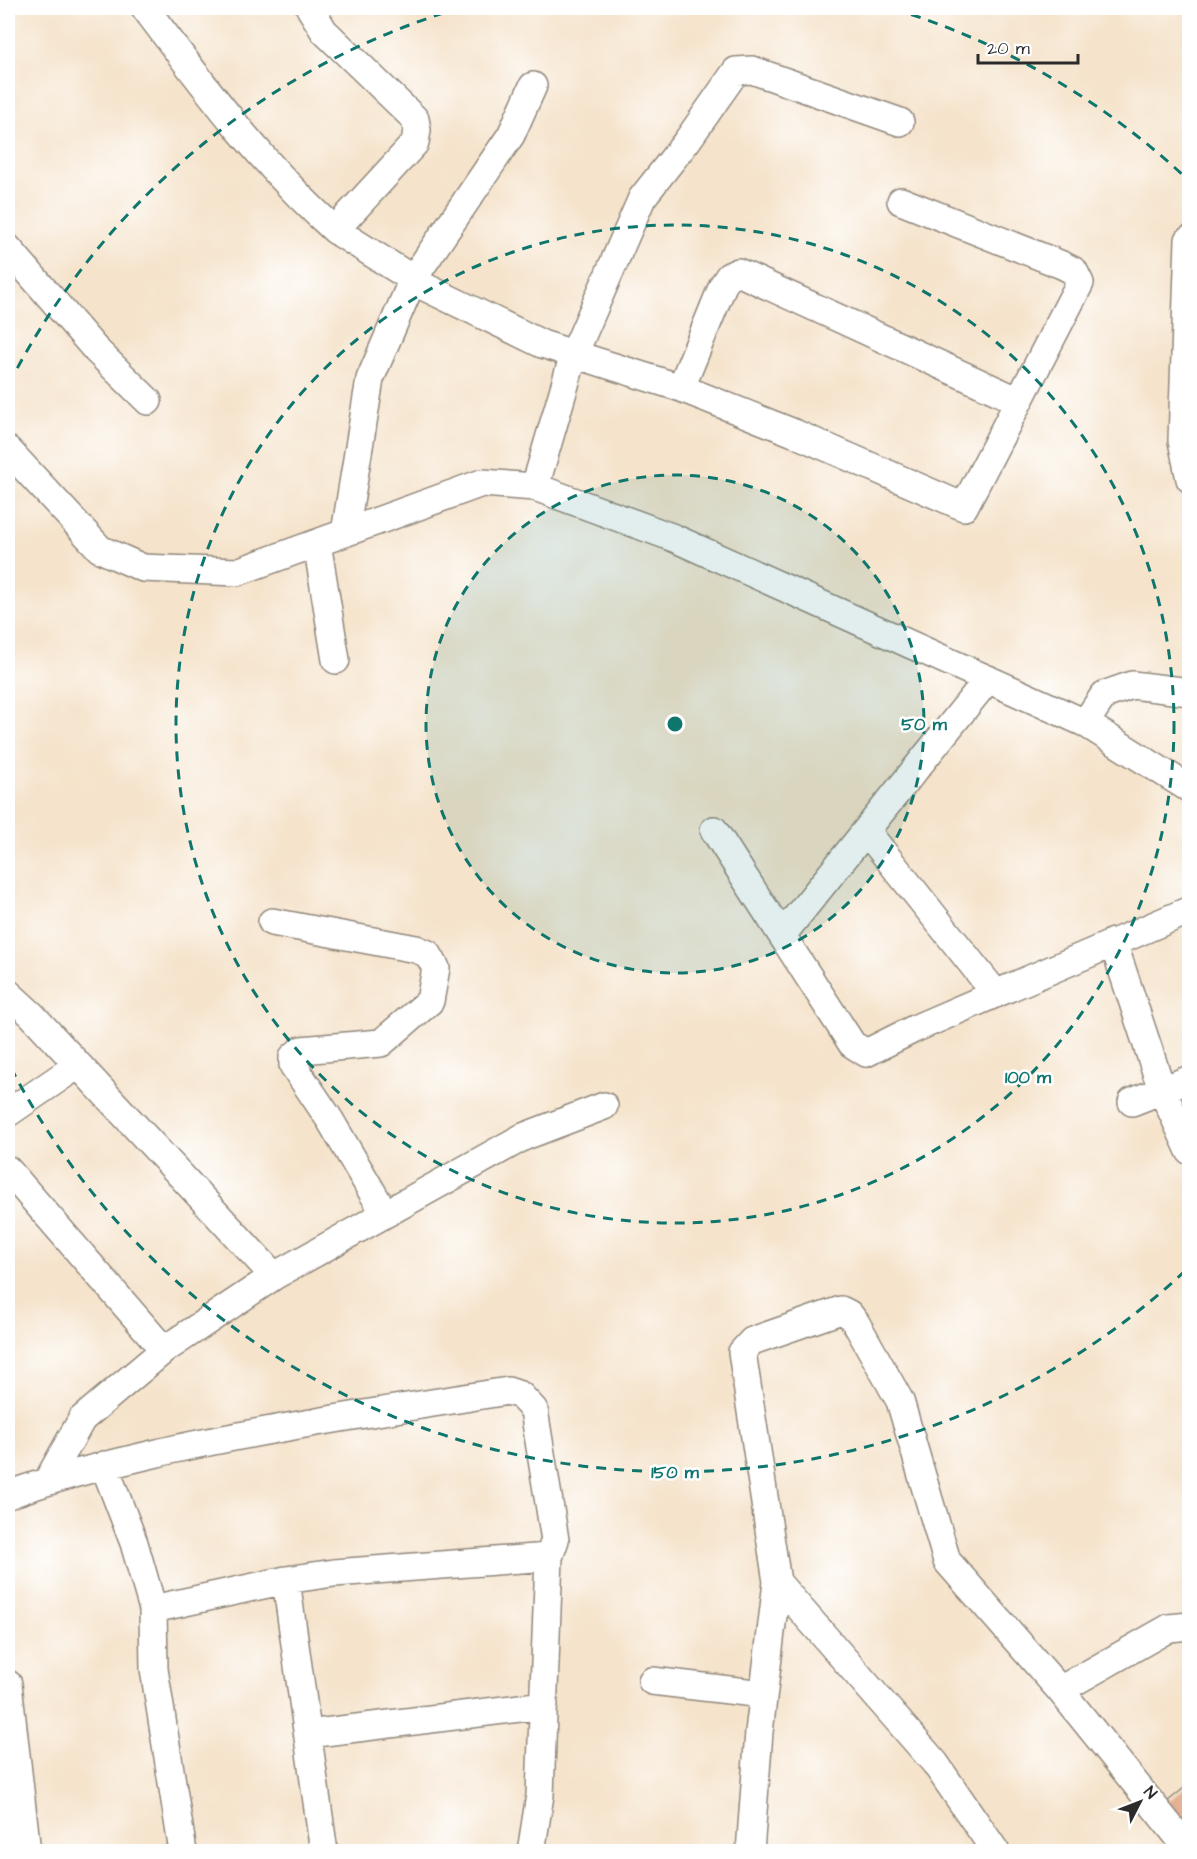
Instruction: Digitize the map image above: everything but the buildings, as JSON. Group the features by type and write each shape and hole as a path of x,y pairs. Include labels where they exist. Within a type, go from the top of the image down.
{"street":[{"path":"145,8 202,84 305,204 335,230 413,279 542,344 681,388 794,433 964,507 1080,283 1074,272 935,213 901,201"},
{"path":"310,8 324,31 415,119 417,130 415,143 335,230"},
{"path":"535,487 574,354 642,198 687,141 736,71 753,70 900,122"},
{"path":"345,533 370,379 413,279 511,135 533,86"},
{"path":"1189,240 1182,441 1190,479"},
{"path":"8,248 96,350 148,401"},
{"path":"681,388 723,285 729,276 738,272 1019,401"},
{"path":"8,450 100,549 143,568 237,572 482,483 535,487 674,538 1085,723 1190,789"},
{"path":"317,543 336,660"},
{"path":"782,935 988,679"},
{"path":"1085,723 1104,695 1132,685 1190,692"},
{"path":"714,830 852,1044 866,1053 914,1029 1190,910"},
{"path":"867,832 996,994"},
{"path":"272,922 416,949 428,954 436,968 429,1001 381,1042 301,1050 293,1057 293,1065 330,1120 385,1214"},
{"path":"1113,942 1162,1090 1190,1151"},
{"path":"8,993 274,1276"},
{"path":"8,1113 78,1065"},
{"path":"1132,1102 1190,1079"},
{"path":"48,1480 82,1419 164,1350 274,1276 523,1137 604,1106"},
{"path":"8,1170 164,1350"},
{"path":"750,1851 763,1694 777,1582 742,1352 752,1341 841,1310 849,1314 856,1323 900,1401 947,1562 1060,1690 1190,1851"},
{"path":"8,1495 48,1480 104,1465 252,1432 508,1391 520,1395 534,1410 555,1540 549,1557 540,1795 531,1851"},
{"path":"104,1465 134,1543 153,1609 154,1669 183,1851"},
{"path":"153,1609 286,1580 334,1573 549,1557"},
{"path":"286,1580 324,1851"},
{"path":"777,1582 935,1763 996,1851"},
{"path":"1060,1690 1169,1628 1190,1626"},
{"path":"652,1681 763,1694"},
{"path":"8,1684 27,1851"},
{"path":"308,1734 544,1705"}]}
